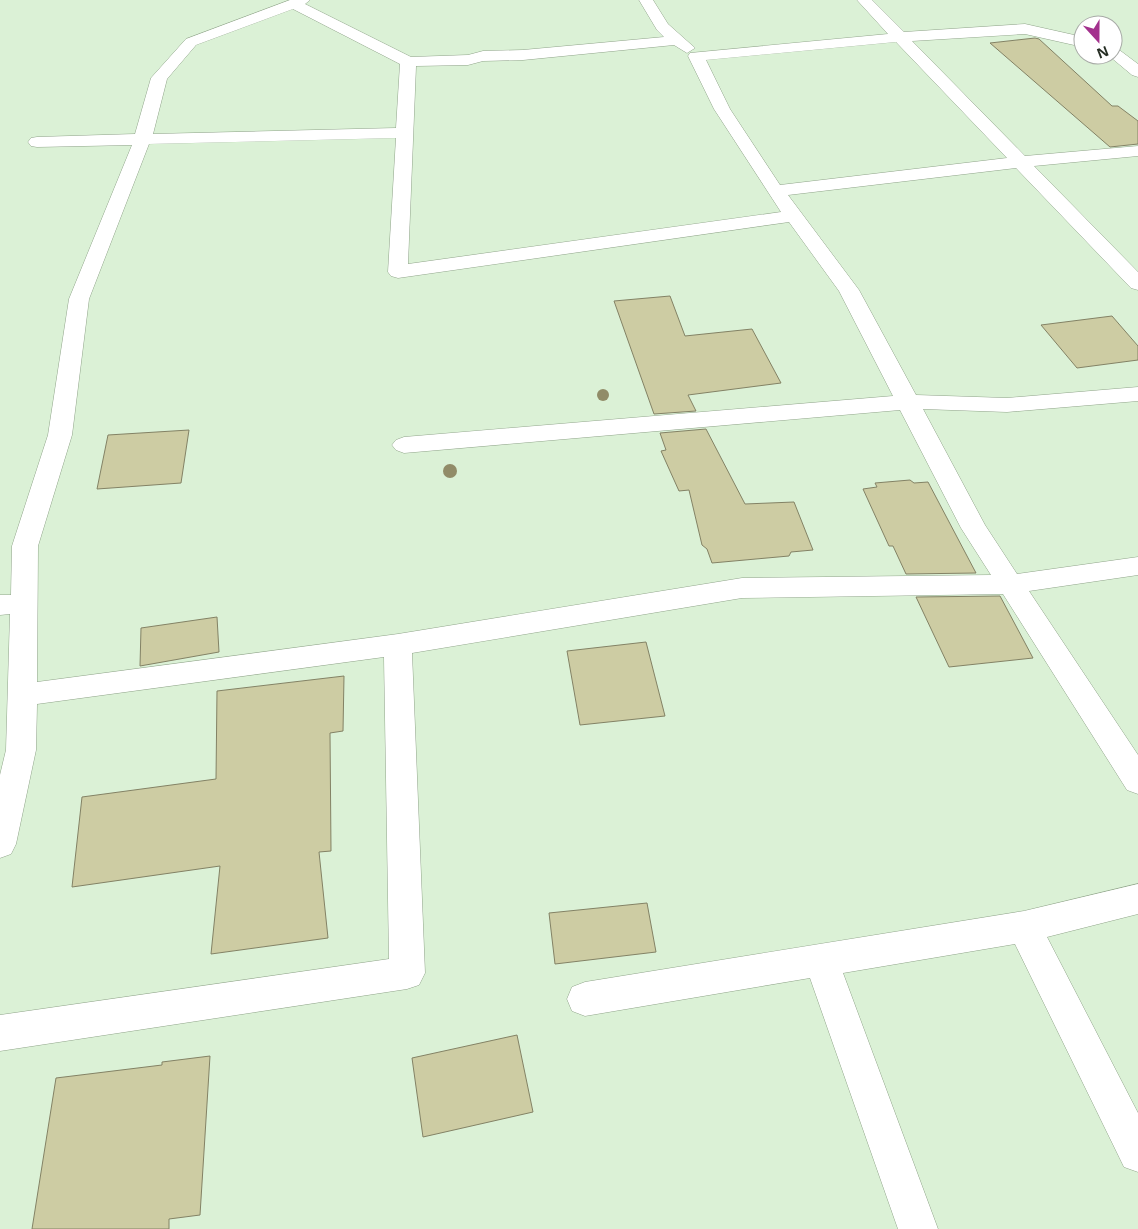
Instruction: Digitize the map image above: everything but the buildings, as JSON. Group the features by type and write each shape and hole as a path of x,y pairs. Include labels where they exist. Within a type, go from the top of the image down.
{"street":[{"path":"646,0 662,27 696,56 722,109 775,191 849,290 974,528 1138,781"},
{"path":"864,0 902,37 1138,284"},
{"path":"0,844 21,750 22,695 12,605 25,546 60,435 79,299 143,138 159,78 191,42 299,2 408,62 468,60 483,56 523,55 677,40"},
{"path":"696,56 902,37 1025,30 1073,40"},
{"path":"1123,47 1130,47"},
{"path":"1123,60 1138,72"},
{"path":"408,62 398,272 794,216"},
{"path":"37,142 405,133"},
{"path":"775,191 1020,162 1138,151"},
{"path":"404,445 908,402 1007,405 1138,394"},
{"path":"22,695 398,644 742,588 1011,584 1138,566"},
{"path":"0,1033 407,973 398,644"},
{"path":"586,999 1024,928 1138,899"},
{"path":"1024,928 1138,1153"},
{"path":"821,961 918,1229"}]}
